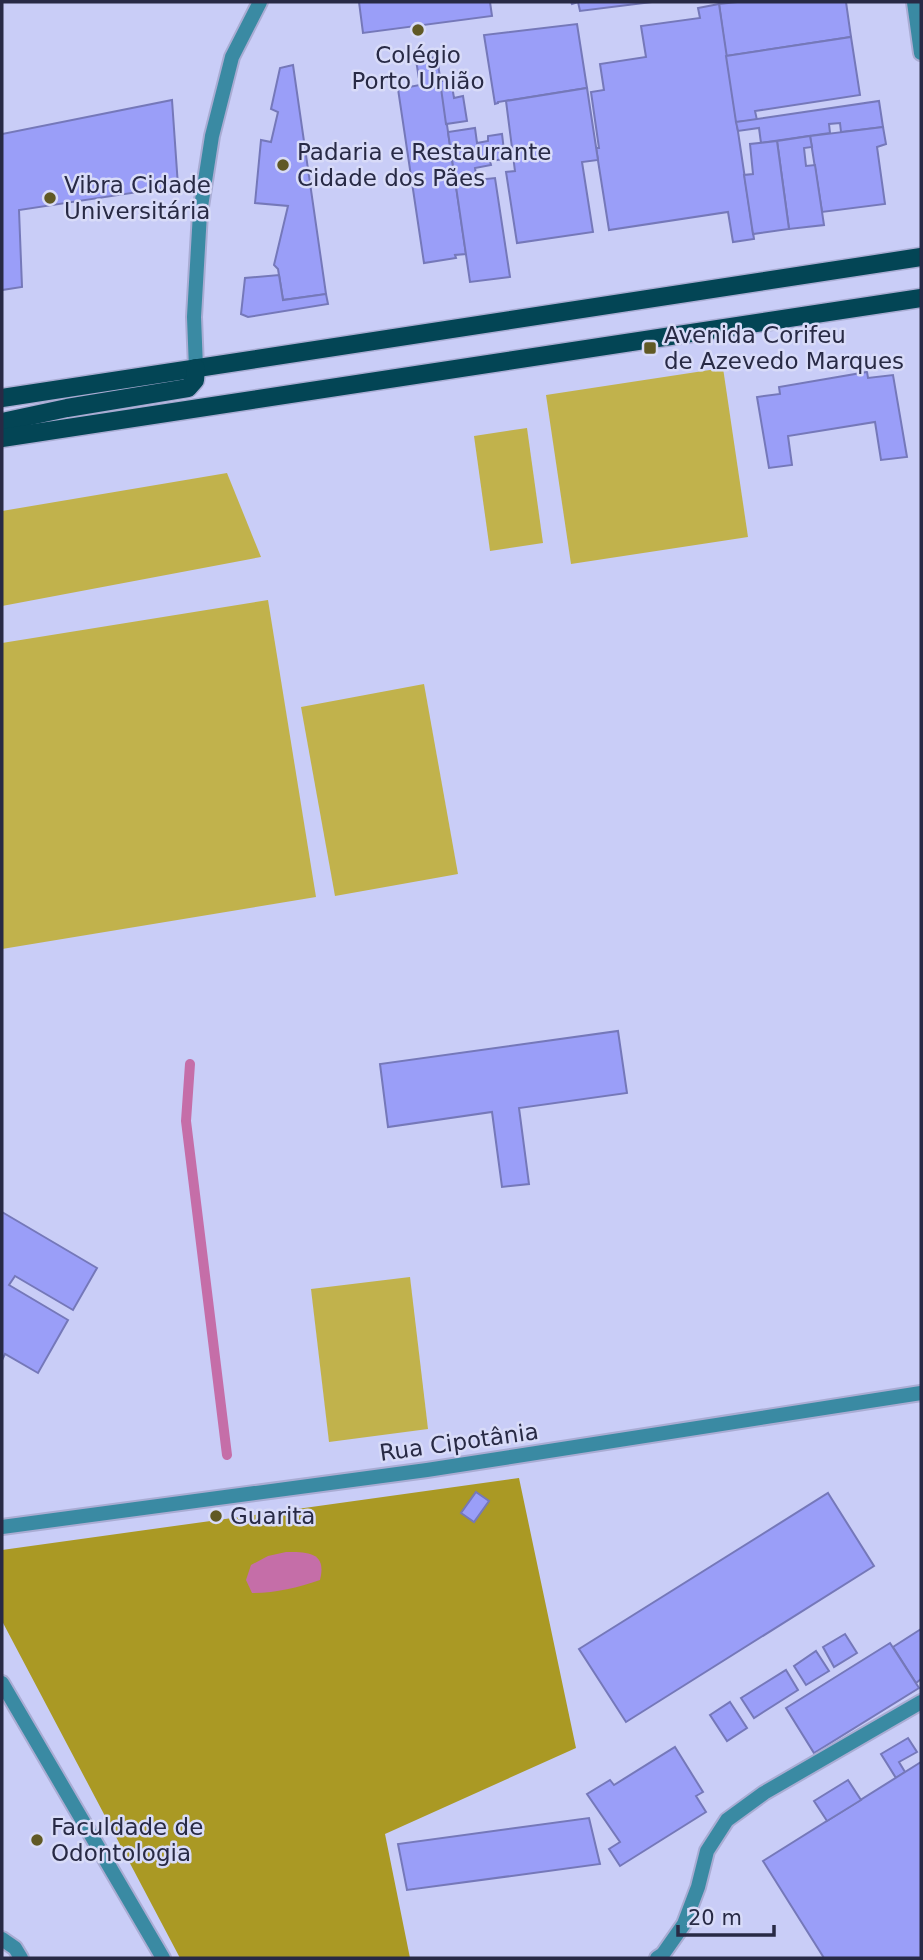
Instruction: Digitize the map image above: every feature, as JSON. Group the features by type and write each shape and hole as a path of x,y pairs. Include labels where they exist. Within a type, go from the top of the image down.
{"main road":[{"path":"2,398 921,257"},
{"path":"2,438 921,298"},
{"path":"2,422 188,388 195,380 196,368"}],"street":[{"path":"196,368 194,317 200,213 212,136 232,57 260,2"},
{"path":"914,2 921,52"},
{"name":"Rua Cipotânia","path":"2,1527 427,1470 921,1393"},
{"path":"2,1683 163,1958"},
{"path":"657,1958 663,1954 684,1924 708,1851 727,1820 764,1793 921,1702"},
{"path":"2,1939 15,1948 21,1958"}],"shaded area":[{"path":"723,368 748,537 571,564 546,395"},
{"path":"527,428 543,543 490,551 474,436"},
{"path":"227,473 261,557 2,606 2,511"},
{"path":"268,600 316,897 2,949 2,643"},
{"path":"424,684 458,874 335,896 301,707"},
{"path":"410,1277 428,1429 329,1442 311,1289"},
{"path":"519,1478 576,1748 385,1834 410,1958 180,1958 2,1621 2,1550"},
{"path":"286,1552 308,1553 318,1559 321,1564 320,1580 286,1590 252,1593 246,1580 251,1565 268,1556"}],"building":[{"path":"359,2 490,2 492,16 363,33"},
{"path":"578,2 652,2 580,11"},
{"path":"846,2 851,37 726,56 719,4"},
{"path":"719,4 754,239 733,242 728,212 609,230 596,148 599,148 591,92 604,90 600,64 646,57 641,26 700,18 698,8"},
{"path":"577,24 587,88 495,104 484,35"},
{"path":"851,37 860,95 755,111 757,120 736,122 726,56"},
{"path":"437,57 466,254 424,263 398,89 420,85 416,60"},
{"name":"Padaria e Restaurante Cidade dos Pães","path":"293,65 326,294 283,300 278,269 274,265 288,206 255,203 261,140 271,142 278,112 271,109 280,68"},
{"path":"451,80 454,98 463,96 467,121 446,124 440,81"},
{"path":"587,88 598,160 582,162 593,232 517,243 506,172 515,171 506,101"},
{"name":"Vibra Cidade Universitária","path":"172,100 178,186 19,210 22,287 2,290 2,134"},
{"path":"879,101 883,127 841,132 840,123 829,124 830,133 761,143 759,128 738,131 736,122"},
{"path":"883,127 886,144 877,147 885,204 822,212 810,136"},
{"path":"475,128 477,143 488,141 488,136 502,134 505,159 490,161 491,165 475,168 477,180 495,178 510,277 470,282 448,132"},
{"path":"810,136 812,147 804,148 806,166 815,165 824,225 789,229 777,141"},
{"path":"777,141 789,229 753,234 744,175 753,174 750,144"},
{"path":"279,275 283,300 326,294 328,304 248,317 241,314 245,278"},
{"path":"867,372 868,378 893,375 907,457 881,460 875,422 788,436 792,465 769,468 757,397 780,394 779,387"},
{"path":"618,1031 627,1093 519,1108 529,1184 502,1187 492,1112 388,1127 380,1064"},
{"path":"2,1212 97,1268 73,1310 15,1276 9,1285 68,1320 38,1373 5,1354 2,1360"},
{"path":"476,1492 489,1501 474,1522 461,1513"},
{"path":"828,1493 874,1566 626,1722 579,1649"},
{"path":"921,1629 921,1679 916,1683 893,1647"},
{"path":"845,1634 857,1653 834,1667 823,1647"},
{"path":"890,1643 919,1688 814,1753 786,1708"},
{"path":"816,1651 829,1671 806,1685 794,1666"},
{"path":"786,1670 798,1690 754,1718 741,1698"},
{"path":"730,1702 747,1728 727,1741 710,1715"},
{"path":"908,1738 917,1752 899,1762 905,1772 896,1778 881,1754"},
{"path":"675,1747 703,1792 696,1796 706,1812 620,1866 609,1849 620,1842 587,1794 610,1780 614,1785"},
{"path":"921,1762 921,1958 824,1958 763,1861"},
{"path":"848,1780 861,1800 827,1821 814,1801"},
{"path":"589,1818 600,1864 407,1890 398,1844"}],"waterway":[{"path":"190,1064 186,1121 227,1455"}],"place":[{"name":"Colégio Porto União","path":"418,30"},
{"name":"Padaria e Restaurante Cidade dos Pães","path":"283,165"},
{"name":"Vibra Cidade Universitária","path":"50,198"},
{"name":"Avenida Corifeu de Azevedo Marques","path":"650,348"},
{"name":"Guarita","path":"216,1516"},
{"name":"Faculdade de Odontologia","path":"37,1840"}]}
